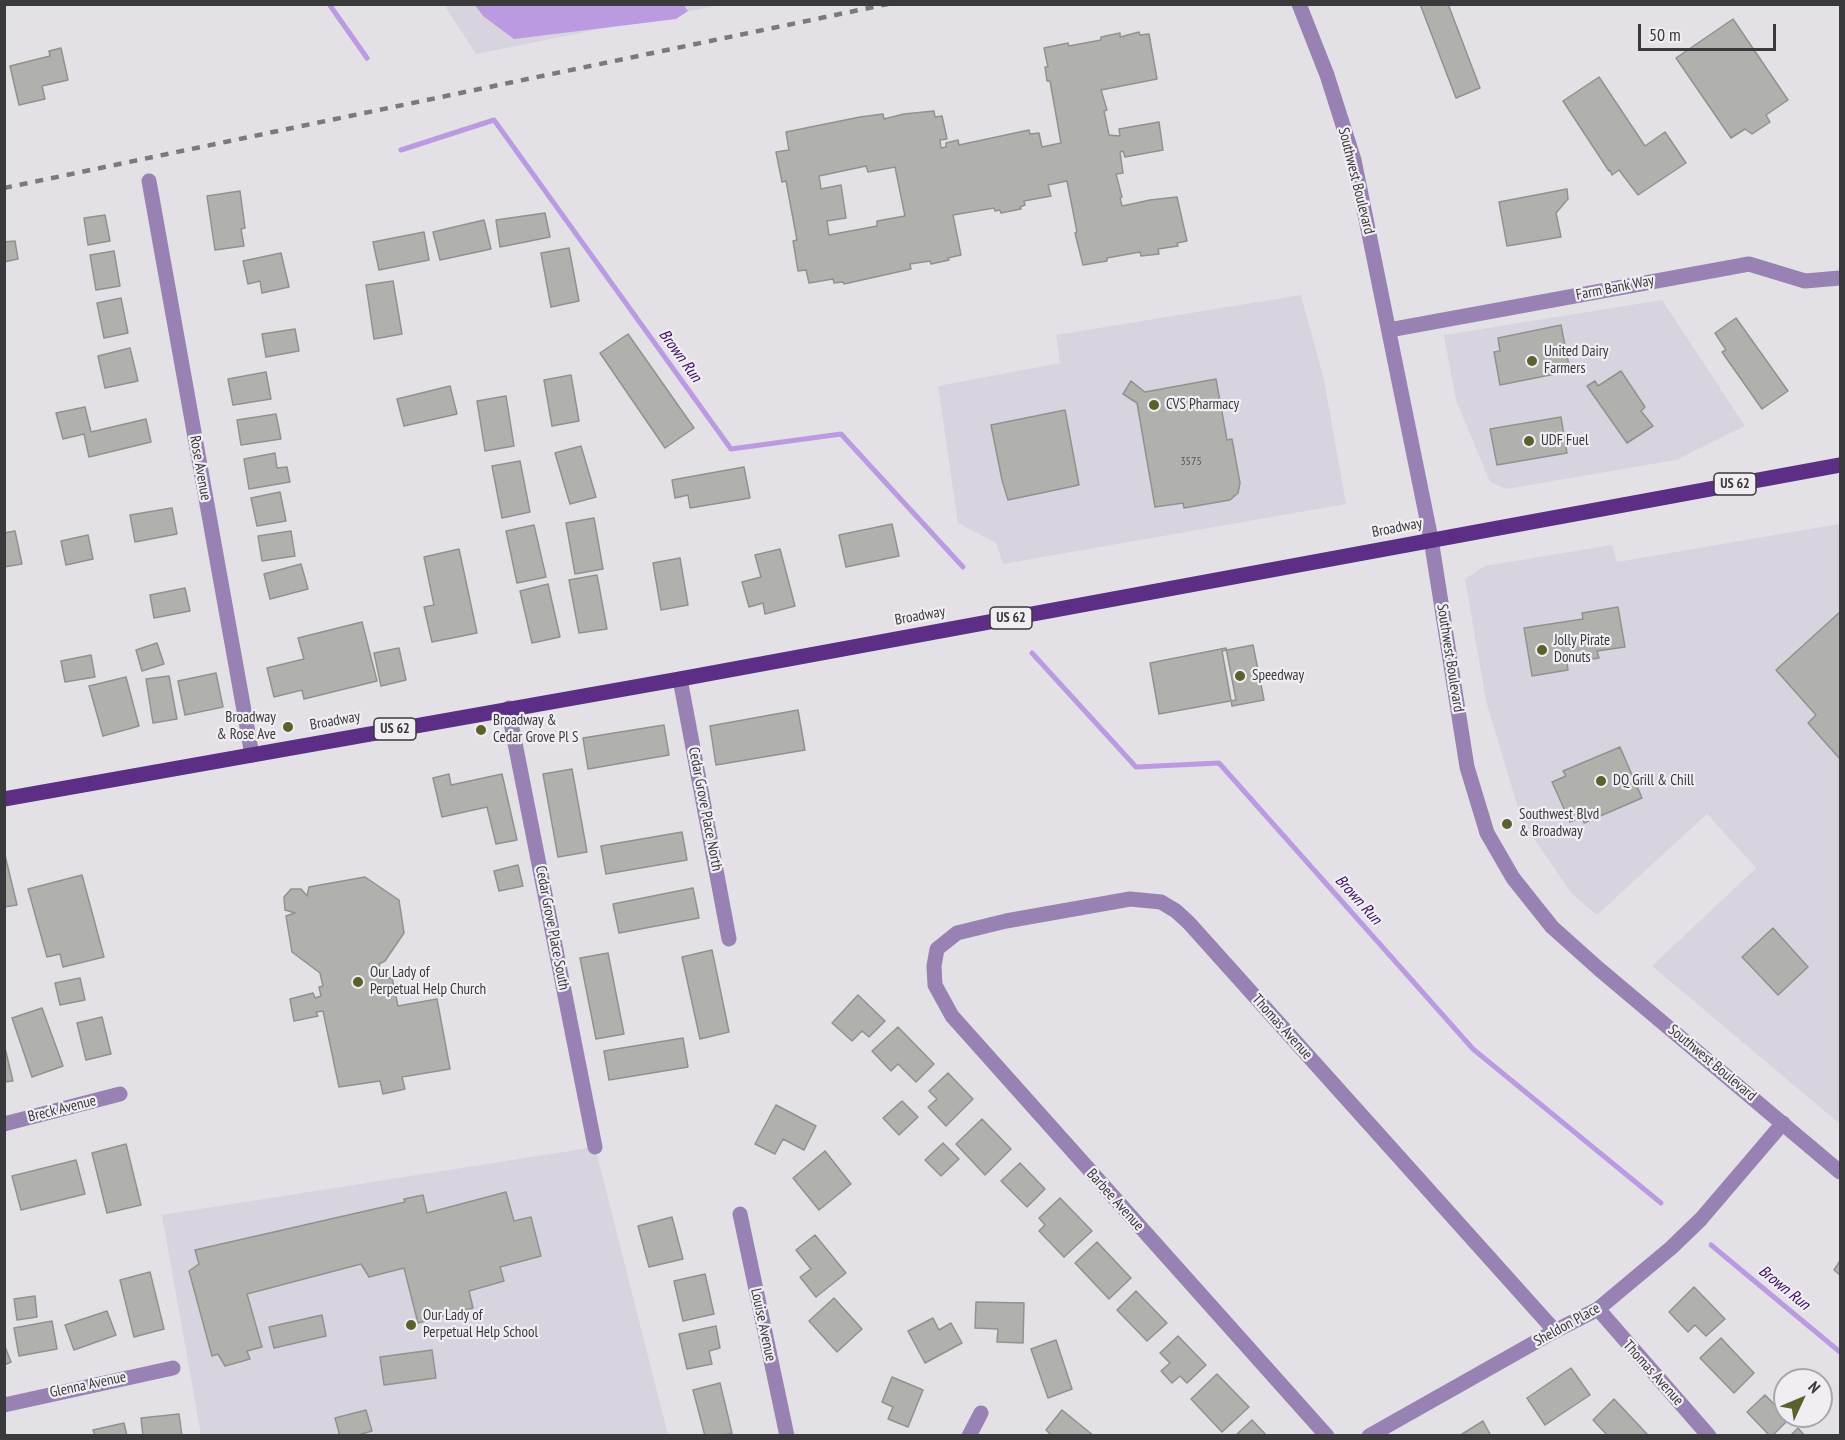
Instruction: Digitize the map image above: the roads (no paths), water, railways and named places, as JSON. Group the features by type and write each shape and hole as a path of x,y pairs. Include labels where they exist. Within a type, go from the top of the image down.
{"main road":[{"name":"Broadway","path":"4,799 680,679 1840,465"}],"street":[{"name":"Southwest Boulevard","path":"1299,4 1327,75 1354,160 1431,539 1467,767 1487,833 1513,878 1552,927 1840,1172"},
{"name":"Rose Avenue","path":"149,181 252,754"},
{"name":"Farm Bank Way","path":"1389,330 1749,264 1805,281 1840,278"},
{"name":"Cedar Grove Place North","path":"680,679 729,939"},
{"name":"Cedar Grove Place South","path":"509,708 595,1147"},
{"name":"Thomas Avenue","path":"937,949 957,933 1111,901 1130,899 1161,902 1176,911 1555,1331"},
{"name":"Barbee Avenue","path":"937,949 934,966 935,985 952,1017 1327,1436"},
{"name":"Breck Avenue","path":"4,1124 120,1094"},
{"name":"Sheldon Place","path":"1369,1436 1555,1331 1598,1310 1671,1248 1701,1219 1783,1123"},
{"name":"Louise Avenue","path":"740,1214 787,1436"},
{"name":"Thomas Avenue","path":"1598,1310 1709,1436"},
{"name":"Glenna Avenue","path":"4,1405 173,1368"},
{"path":"969,1436 981,1413"}],"waterway":[{"name":"Brown Run","path":"329,4 367,58"},
{"name":"Brown Run","path":"401,150 494,120 731,449 841,434 963,567"},
{"name":"Brown Run","path":"1032,653 1136,767 1219,763 1473,1049 1661,1203"},
{"name":"Brown Run","path":"1711,1245 1840,1352"}],"railway":[{"path":"4,188 888,4"}],"place":[{"name":"United Dairy Farmers","path":"1532,361"},
{"name":"CVS Pharmacy","path":"1154,405"},
{"name":"UDF Fuel","path":"1529,441"},
{"name":"Jolly Pirate Donuts","path":"1542,650"},
{"name":"Speedway","path":"1240,676"},
{"name":"Broadway & Rose Ave","path":"288,727"},
{"name":"Broadway & Cedar Grove Pl S","path":"481,730"},
{"name":"DQ Grill & Chill","path":"1601,781"},
{"name":"Southwest Blvd & Broadway","path":"1507,824"},
{"name":"Our Lady of Perpetual Help Church","path":"358,982"},
{"name":"Our Lady of Perpetual Help School","path":"411,1325"}]}
